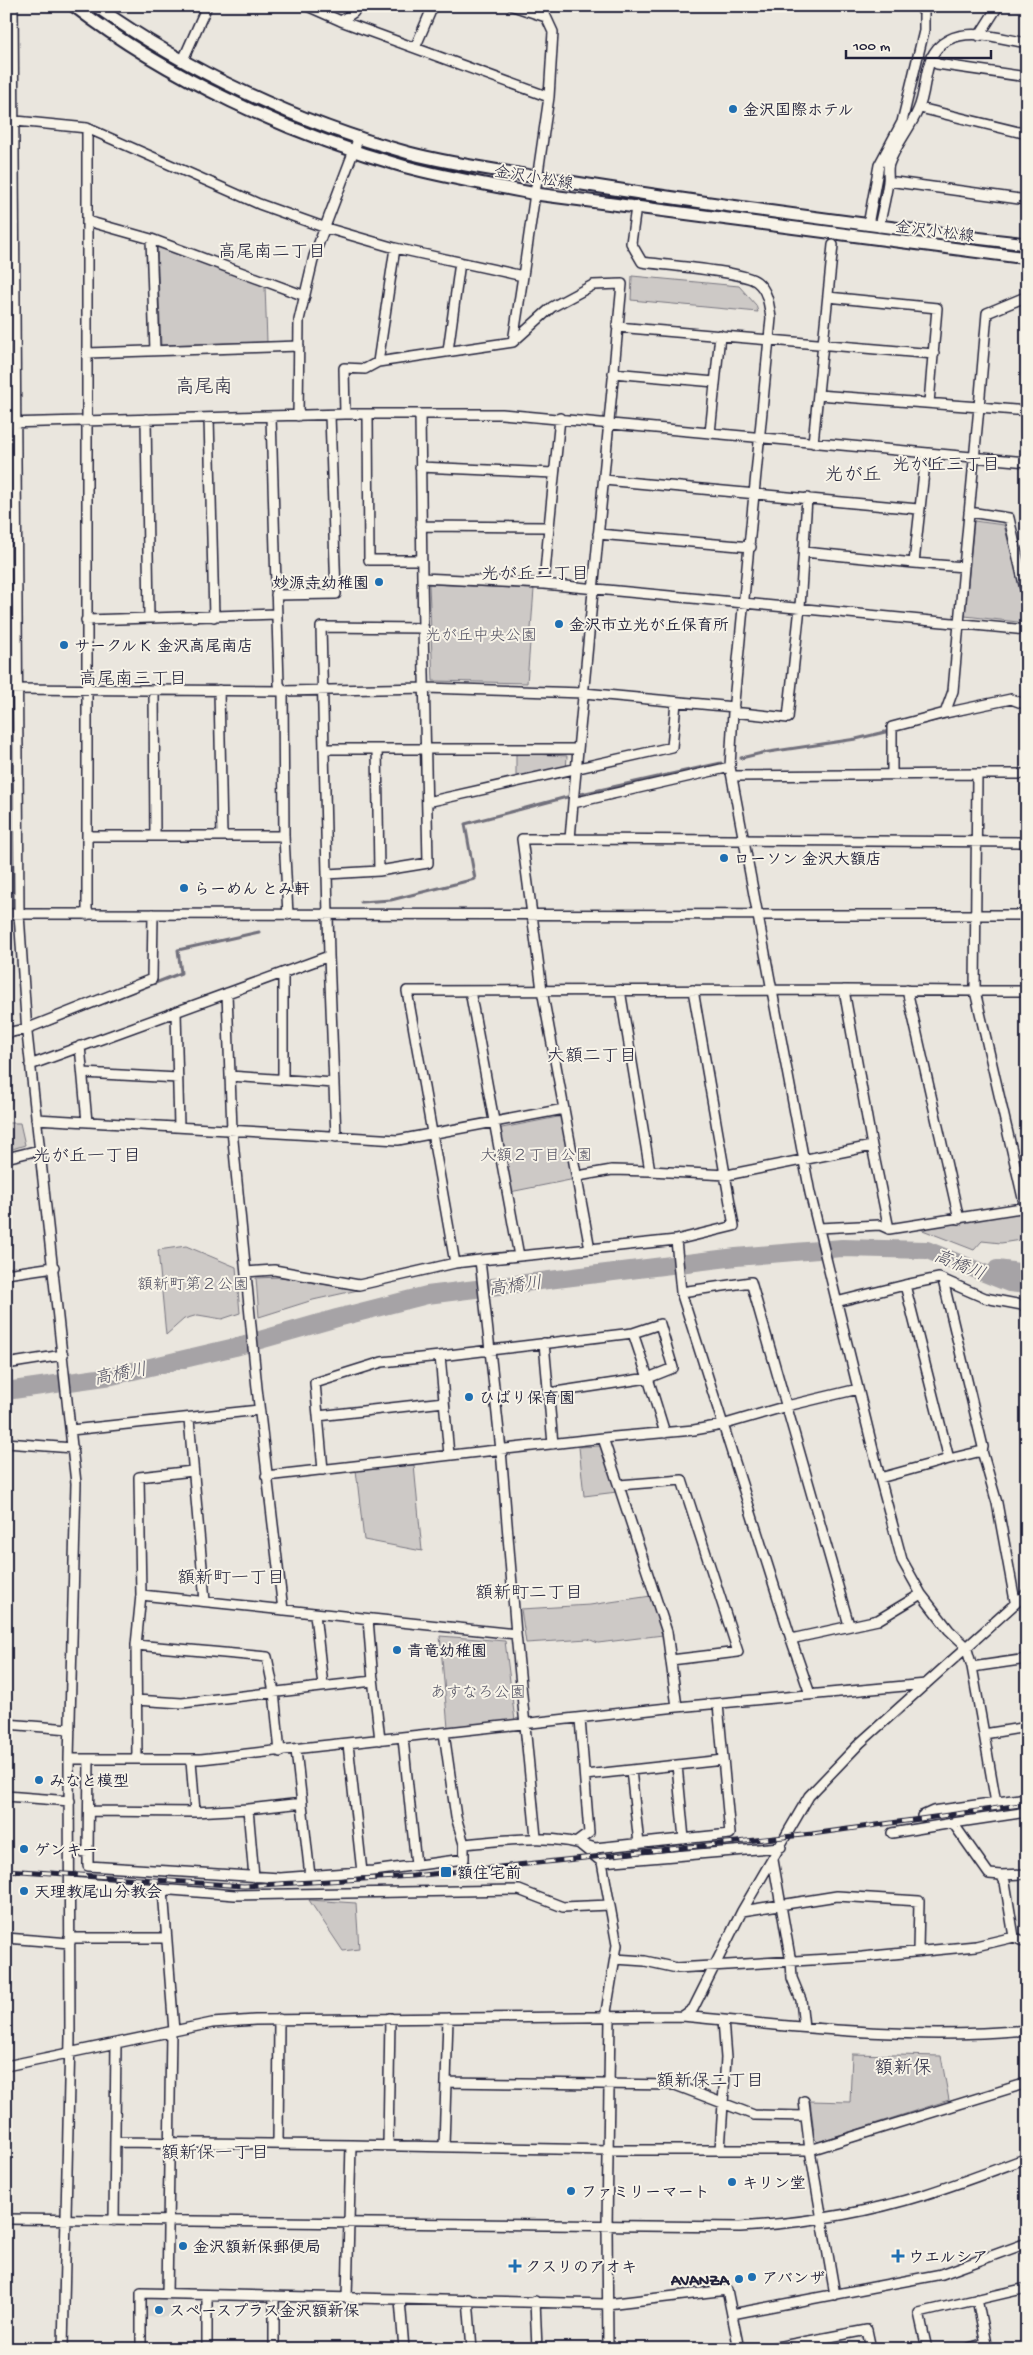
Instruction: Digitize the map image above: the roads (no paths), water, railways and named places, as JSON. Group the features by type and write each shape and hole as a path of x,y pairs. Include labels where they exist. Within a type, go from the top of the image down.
{"main road":[{"name":"金沢小松線","path":"74,6 117,36 204,87 306,133 402,166 536,194 1027,258"},
{"name":"金沢小松線","path":"96,6 184,60 257,97 310,120 410,153 538,177 873,226 1027,244"}],"street":[{"path":"13,6 10,120 11,423 20,914 26,1031 54,1266 76,1483 69,1759 70,2053 63,2349"},
{"path":"184,60 207,6"},
{"path":"307,6 341,21 549,97"},
{"path":"341,21 354,12 355,6"},
{"path":"415,48 433,6"},
{"path":"513,6 546,17"},
{"path":"513,342 549,97 553,32 541,6"},
{"path":"873,226 879,165 902,122 924,31 924,13 919,6"},
{"path":"979,36 998,6"},
{"path":"873,226 888,181 888,166 895,149 920,108 923,85 931,57 938,46 962,35 1027,43"},
{"path":"931,57 937,64 1027,77"},
{"path":"920,108 1027,134"},
{"path":"10,120 87,128 259,204 326,228 395,248 524,276"},
{"path":"87,128 87,915"},
{"path":"298,416 299,320 314,256 359,137"},
{"path":"888,181 1027,200"},
{"path":"636,207 631,243 642,262 741,276 757,282 767,295 771,318 756,493 734,710 731,772 803,1160 880,1478 902,1560 921,1594 949,1630 966,1646 972,1667 996,1803"},
{"path":"88,220 151,239 305,296"},
{"path":"151,239 155,350"},
{"path":"813,443 833,246"},
{"path":"378,362 395,248"},
{"path":"448,351 460,262"},
{"path":"345,414 344,368 365,369 378,362 513,342 552,307 593,285 622,284 570,838"},
{"path":"828,297 937,308 929,403"},
{"path":"945,713 953,692 960,624 980,407 986,312 1022,298 1027,298"},
{"path":"617,327 934,354"},
{"path":"710,433 720,335"},
{"path":"87,353 299,346"},
{"path":"613,373 715,382"},
{"path":"818,395 1027,411"},
{"path":"11,423 345,414 502,414 1027,462"},
{"path":"327,874 379,872 428,863 426,688 421,560 420,414"},
{"path":"276,595 336,594 330,415"},
{"path":"368,415 369,560 421,560"},
{"path":"271,417 279,684 283,691 284,836 288,915"},
{"path":"209,418 214,617"},
{"path":"544,584 560,418"},
{"path":"146,419 150,618"},
{"path":"914,562 918,509 926,454"},
{"path":"420,467 554,473"},
{"path":"604,480 918,509"},
{"path":"6,689 283,691 426,688 584,693 676,702 788,718 800,607 807,498"},
{"path":"969,512 1009,518 1027,598"},
{"path":"421,526 549,527"},
{"path":"598,534 750,547"},
{"path":"804,552 964,566"},
{"path":"422,578 544,584 1027,630"},
{"path":"86,620 276,614"},
{"path":"336,1137 329,956 321,627 424,628"},
{"path":"154,690 155,836"},
{"path":"219,690 222,836"},
{"path":"892,774 892,727 1011,699 1027,705"},
{"path":"426,802 672,747 676,702"},
{"path":"324,750 578,749"},
{"path":"377,750 379,872"},
{"path":"573,799 731,772 1027,774"},
{"path":"819,1230 880,1225 889,1229 1026,1207 975,991 978,842 977,774"},
{"path":"87,836 284,836"},
{"path":"590,1249 578,1176 542,990 522,839 1027,842"},
{"path":"6,914 1027,915"},
{"path":"6,1033 26,1031 152,979 153,914"},
{"path":"30,1065 329,956"},
{"path":"283,973 283,1080"},
{"path":"455,1263 430,1134 407,991 771,989 1027,991"},
{"path":"470,990 520,1256"},
{"path":"620,990 650,1171"},
{"path":"246,1272 274,1270 359,1285 455,1263 481,1262 590,1249 676,1243 734,1226 727,1175 693,990"},
{"path":"844,990 889,1229"},
{"path":"907,990 959,1219"},
{"path":"228,993 232,1130 259,1410 282,1610"},
{"path":"176,1012 179,1127"},
{"path":"80,1046 87,1122"},
{"path":"83,1073 178,1078"},
{"path":"230,1076 334,1083"},
{"path":"36,1119 398,1140 564,1108"},
{"path":"578,1176 612,1170 727,1175 872,1146"},
{"path":"6,1158 39,1150"},
{"path":"676,1243 681,1288 722,1425 810,1694"},
{"path":"481,1262 501,1450 516,1634 536,1837"},
{"path":"6,1274 54,1266"},
{"path":"836,1302 939,1278 985,1298 1027,1306"},
{"path":"943,1280 983,1447 982,1451 997,1503 1016,1601"},
{"path":"681,1288 752,1282 849,1625"},
{"path":"905,1285 949,1460"},
{"path":"323,1470 315,1383 382,1362 633,1332 660,1324 673,1368 648,1378 549,1393"},
{"path":"633,1332 665,1433"},
{"path":"544,1343 553,1444"},
{"path":"440,1356 449,1456"},
{"path":"6,1364 63,1357"},
{"path":"266,1476 603,1438 665,1433 722,1425 786,1406 858,1389"},
{"path":"318,1416 444,1402"},
{"path":"72,1430 189,1419 259,1410"},
{"path":"189,1419 204,1602"},
{"path":"603,1438 667,1632 677,1707"},
{"path":"6,1443 73,1448"},
{"path":"880,1478 982,1451"},
{"path":"137,1759 136,1646 141,1595 139,1477 193,1470"},
{"path":"619,1485 682,1480 738,1652 671,1660"},
{"path":"683,2016 693,2009 742,1911 773,1860 808,1796 860,1743 1027,1593"},
{"path":"791,1639 878,1620 921,1594"},
{"path":"141,1595 516,1634"},
{"path":"316,1614 323,1686"},
{"path":"368,1619 380,1740"},
{"path":"136,1646 267,1657 274,1692 280,1752"},
{"path":"972,1667 1027,1659"},
{"path":"136,1700 182,1703 373,1681 373,1678"},
{"path":"69,1759 191,1760 280,1752 677,1707 926,1684"},
{"path":"464,1844 536,1837 577,1842 595,1848 730,1834 718,1704"},
{"path":"577,1842 589,1833 580,1719"},
{"path":"6,1724 70,1729"},
{"path":"984,1734 1027,1727"},
{"path":"89,1759 88,1866 254,1877 310,1876 362,1872 464,1859 464,1844 456,1817 444,1733"},
{"path":"403,1738 416,1865"},
{"path":"348,1744 362,1872"},
{"path":"296,1750 310,1876"},
{"path":"191,1760 195,1812"},
{"path":"585,1776 723,1760"},
{"path":"677,1765 684,1839"},
{"path":"631,1770 639,1844"},
{"path":"6,1796 70,1801"},
{"path":"922,1816 933,1811 1027,1798"},
{"path":"89,1812 195,1812 302,1803"},
{"path":"248,1809 254,1877"},
{"path":"892,1832 1027,1812"},
{"path":"953,1823 989,1874 1027,1874"},
{"path":"577,1842 602,1862 617,1944 606,2012 610,2018 607,2226 608,2349"},
{"path":"602,1862 780,1847"},
{"path":"70,1852 88,1852"},
{"path":"773,1860 791,1962 792,1978 801,2000 804,2027"},
{"path":"1001,1875 1005,1882 1014,1937"},
{"path":"70,1882 234,1895 519,1890 563,1907 610,1905"},
{"path":"163,1890 173,2031 167,2294"},
{"path":"742,1911 837,1896 919,1901 918,1951"},
{"path":"615,1959 645,1961 677,1968 791,1962 976,1946 1014,1937 1027,1943"},
{"path":"6,1938 70,1940 166,1938"},
{"path":"6,2066 212,2023 279,2019 683,2016 912,2034 978,2034 1027,2030"},
{"path":"388,2144 390,2018"},
{"path":"444,2146 448,2018"},
{"path":"278,2144 279,2019"},
{"path":"720,2150 726,2058 723,2020"},
{"path":"114,2221 116,2043"},
{"path":"446,2082 675,2085 754,2115 806,2116"},
{"path":"115,2142 388,2144 609,2150 810,2150 1027,2083"},
{"path":"804,2101 810,2150 835,2295"},
{"path":"347,2298 351,2145"},
{"path":"6,2219 740,2227 823,2219 873,2209 923,2195 1027,2158"},
{"path":"732,2314 942,2274 1027,2243"},
{"path":"927,2349 919,2313 1027,2288"},
{"path":"141,2349 141,2293 400,2300 468,2299 607,2304 727,2290 739,2349"},
{"path":"207,2295 207,2349"},
{"path":"274,2296 274,2349"},
{"path":"468,2299 472,2349"},
{"path":"400,2300 404,2349"},
{"path":"966,2349 987,2346 977,2300"},
{"path":"535,2301 538,2349"},
{"path":"766,2349 867,2330 871,2349"}],"waterway":[{"path":"741,758 762,753 856,739 969,712"},
{"path":"361,902 391,900 475,879 465,824 563,798 721,763"},
{"path":"50,1024 181,973 178,950 259,932"},
{"path":"6,1039 15,1036"},
{"name":"高橋川","path":"6,1391 112,1376 235,1347 427,1295 736,1257 842,1248 927,1250 1009,1283 1027,1285"},
{"path":"997,1269 1027,1273"}],"railway":[{"path":"6,1870 244,1886 413,1876 812,1834 1027,1804"}],"place":[{"name":"金沢国際ホテル","path":"733,109"},
{"name":"妙源寺幼稚園","path":"379,582"},
{"name":"金沢市立光が丘保育所","path":"559,624"},
{"name":"サークルＫ 金沢高尾南店","path":"64,645"},
{"name":"ローソン 金沢大額店","path":"724,858"},
{"name":"らーめん とみ軒","path":"184,888"},
{"name":"ひばり保育園","path":"469,1397"},
{"name":"青竜幼稚園","path":"397,1650"},
{"name":"みなと模型","path":"39,1780"},
{"name":"ゲンキー","path":"24,1849"},
{"name":"額住宅前","path":"446,1872"},
{"name":"天理教尾山分教会","path":"24,1891"},
{"name":"キリン堂","path":"732,2182"},
{"name":"ファミリーマート","path":"571,2191"},
{"name":"金沢額新保郵便局","path":"183,2246"},
{"name":"ウエルシア","path":"898,2256"},
{"name":"クスリのアオキ","path":"515,2266"},
{"name":"アバンザ","path":"752,2277"},
{"name":"AVANZA","path":"739,2279"},
{"name":"スペースプラス金沢額新保","path":"159,2310"}],"district":[{"name":"高尾南二丁目","path":"272,251"},
{"name":"高尾南","path":"204,385"},
{"name":"光が丘三丁目","path":"946,464"},
{"name":"光が丘","path":"853,473"},
{"name":"光が丘二丁目","path":"535,573"},
{"name":"高尾南三丁目","path":"133,678"},
{"name":"大額二丁目","path":"592,1055"},
{"name":"光が丘一丁目","path":"87,1155"},
{"name":"額新町一丁目","path":"231,1577"},
{"name":"額新町二丁目","path":"529,1592"},
{"name":"額新保","path":"903,2066"},
{"name":"額新保二丁目","path":"710,2080"},
{"name":"額新保一丁目","path":"215,2152"}],"park label":[{"name":"光が丘中央公園","path":"481,634"},
{"name":"大額２丁目公園","path":"536,1154"},
{"name":"額新町第２公園","path":"193,1283"},
{"name":"あすなろ公園","path":"478,1691"}]}
